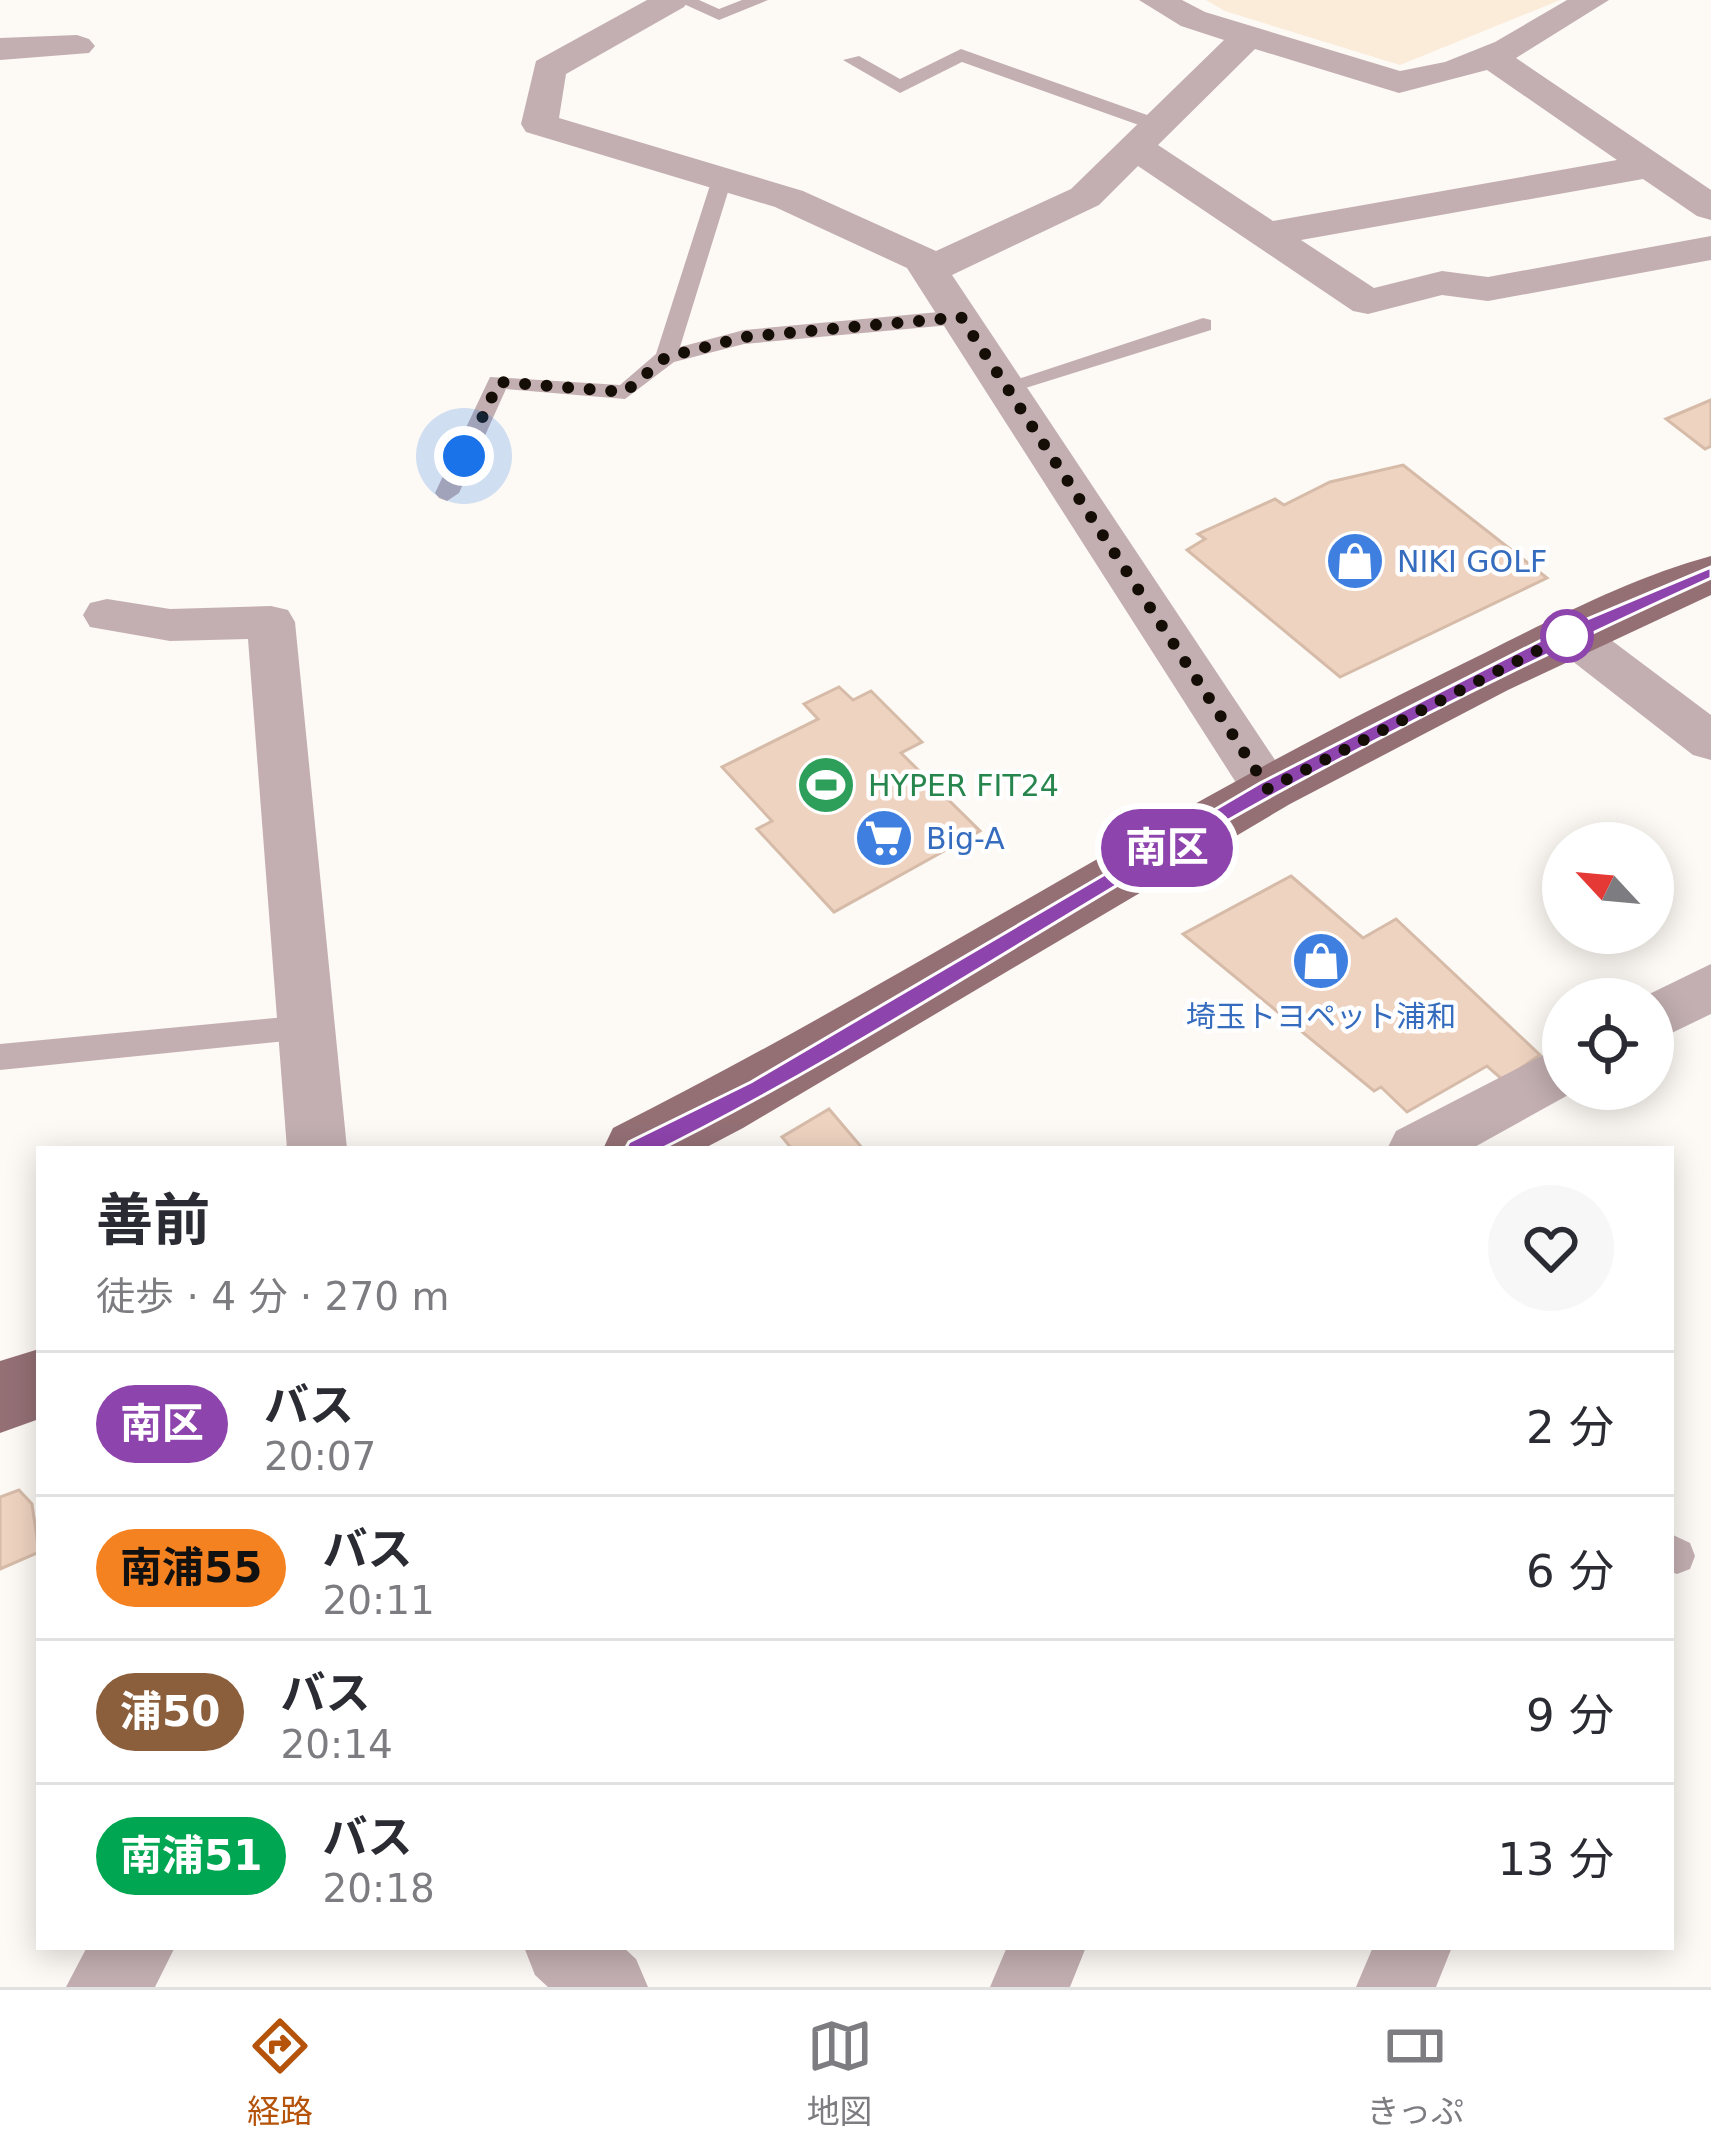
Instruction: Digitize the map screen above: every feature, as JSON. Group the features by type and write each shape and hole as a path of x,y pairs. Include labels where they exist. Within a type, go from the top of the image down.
{"main road":[{"path":"644,1146 760,1089 1268,789 1570,634 1711,574"},
{"path":"0,1396 36,1385"}],"street":[{"path":"1156,0 1193,20 1399,82 1455,70 1490,56 1592,0"},
{"path":"640,7 549,69 539,124 789,200 922,260 1268,789"},
{"path":"929,270 1085,197 1248,36"},
{"path":"0,49 77,46"},
{"path":"1490,56 1711,208"},
{"path":"1146,136 1266,234 1368,302 1442,283 1488,289 1711,248"},
{"path":"1266,234 1650,166"},
{"path":"107,615 170,625 271,622 316,1146"},
{"path":"1570,634 1711,742"},
{"path":"1674,1007 1711,987"},
{"path":"1422,1146 1542,1081"},
{"path":"106,1987 134,1950"},
{"path":"565,1950 608,1987"},
{"path":"1030,1987 1046,1950"},
{"path":"1396,1987 1412,1950"}],"lane":[{"path":"684,0 719,15 759,0"},
{"path":"852,60 900,87 961,55 1146,136"},
{"path":"666,357 722,179"},
{"path":"447,493 499,382 625,392 666,357 745,337 961,317"},
{"path":"1007,386 1203,325"},
{"path":"0,1057 306,1027"}],"shaded area":[{"path":"1206,0 1560,0 1400,65 1225,11"}],"building":[{"path":"1711,400 1711,446 1705,449 1666,419"},
{"path":"1403,465 1547,578 1340,677 1187,550 1205,539 1198,534 1275,499 1284,505 1330,482"},
{"path":"839,687 853,700 871,691 922,742 901,753 980,831 834,912 757,829 772,821 722,767 818,719 804,704"},
{"path":"1291,876 1363,938 1396,919 1540,1055 1503,1080 1487,1066 1407,1112 1381,1087 1374,1091 1183,934"},
{"path":"829,1109 860,1146 790,1146 782,1137"},
{"path":"19,1490 32,1504 36,1553 0,1569 0,1497"}],"bus line":[{"name":"南区","path":"644,1146 760,1089 1268,789 1570,634 1711,574"}],"place":[{"name":"NIKI GOLF","path":"1355,561"},
{"name":"HYPER FIT24","path":"826,785"},
{"name":"Big-A","path":"884,838"},
{"name":"埼玉トヨペット浦和","path":"1321,961"}],"route":[{"path":"464,456 499,382 625,392 666,357 745,337 961,317 1268,789 1570,634 1567,636"}]}
